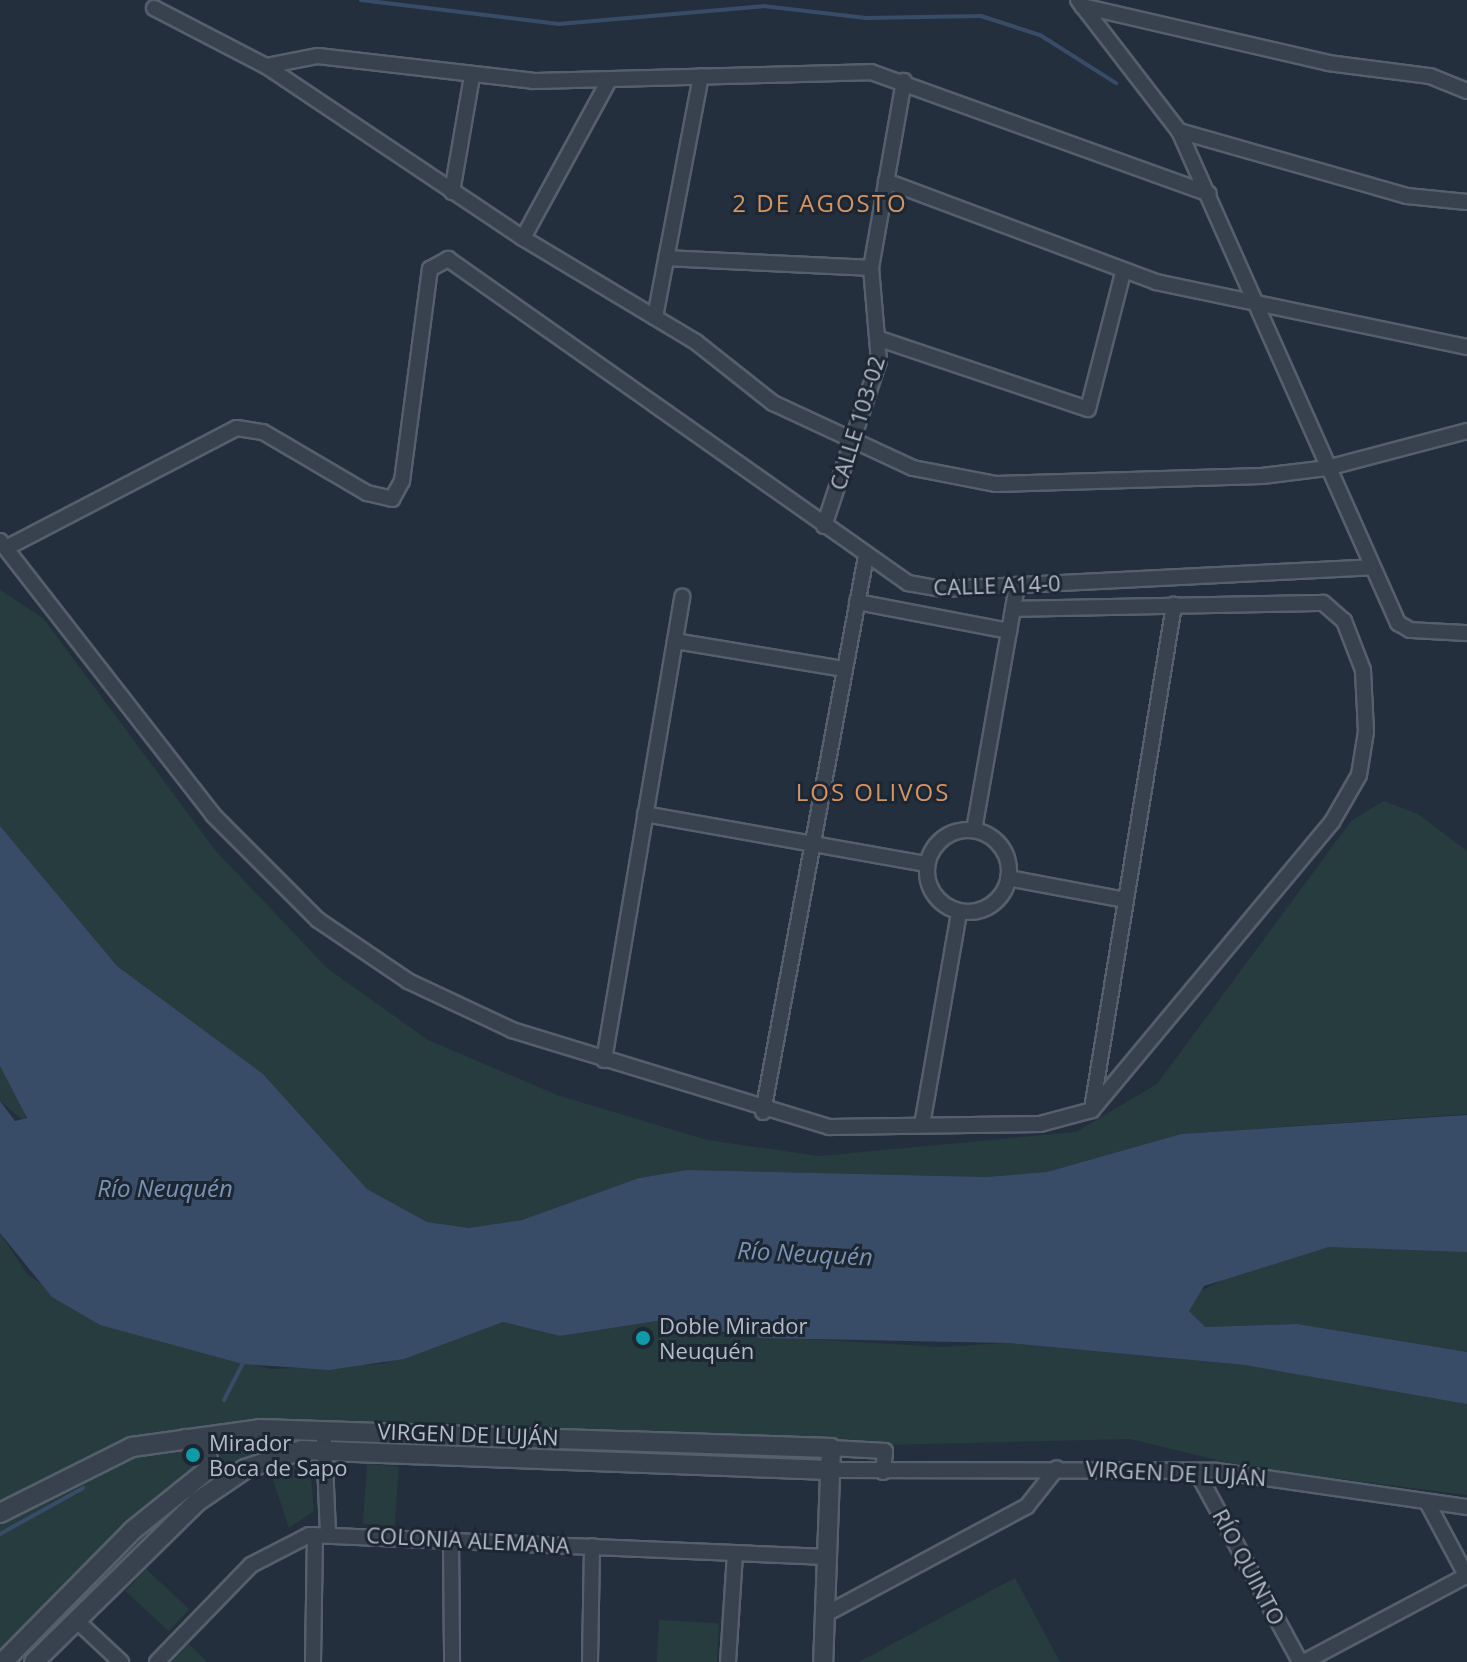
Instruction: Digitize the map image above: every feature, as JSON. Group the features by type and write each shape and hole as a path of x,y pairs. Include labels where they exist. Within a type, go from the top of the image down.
{"street":[{"path":"1080,3 1328,63 1430,76 1466,93"},
{"path":"1080,3 1179,131 1327,468 1403,627 1467,633"},
{"path":"154,8 266,66 523,238 655,317 773,403 854,443 941,476 996,484 1327,468 1467,431"},
{"path":"266,66 318,56 472,76 609,80 847,70 904,81 1209,194"},
{"path":"452,192 472,76"},
{"path":"655,317 701,76"},
{"path":"523,238 609,80"},
{"name":"CALLE 103-02","path":"824,526 854,443 880,339 871,268 904,81"},
{"path":"1179,131 1407,196 1467,202"},
{"path":"886,181 1123,273 1257,307 1467,347"},
{"path":"666,258 871,268"},
{"name":"CALLE A14-0","path":"3,545 237,428 263,432 367,493 392,499 402,481 430,269 448,259 866,556 925,588 1372,567"},
{"path":"880,339 1088,409 1123,273"},
{"path":"3,545 213,815 282,892 435,995 604,1060 763,1112 829,1127 1040,1124 1092,1110 1332,822 1364,756 1363,670 1335,612 1308,600 1013,609"},
{"path":"763,1112 866,556"},
{"path":"974,830 1017,585"},
{"path":"604,1060 682,597"},
{"path":"857,602 1009,631"},
{"path":"1092,1110 1174,605"},
{"path":"675,641 844,669"},
{"path":"645,814 927,864"},
{"path":"974,830 1005,853 1008,878 996,902 959,912 935,898 927,864 946,836 974,830"},
{"path":"1008,878 1126,900"},
{"path":"922,1125 959,912"},
{"path":"313,1662 321,1534 323,1428"},
{"name":"VIRGEN DE LUJÁN","path":"0,1513 127,1448 185,1438 323,1428 885,1451 883,1472"},
{"path":"3,1662 133,1530 209,1469 206,1447 185,1438"},
{"path":"823,1662 831,1448"},
{"name":"VIRGEN DE LUJÁN","path":"34,1662 216,1487 264,1461 324,1449 883,1472 1057,1468 1197,1472 1467,1507"},
{"path":"824,1615 1027,1506 1057,1468"},
{"name":"RÍO QUINTO","path":"1197,1472 1302,1662"},
{"path":"1302,1662 1467,1576 1427,1502"},
{"name":"COLONIA ALEMANA","path":"157,1662 251,1565 321,1534 827,1557"},
{"path":"451,1539 452,1662"},
{"path":"590,1662 592,1546"},
{"path":"728,1662 735,1553"},
{"path":"76,1620 121,1662"}],"green space":[{"path":"0,590 43,618 215,850 327,968 428,1040 557,1095 707,1140 819,1156 1076,1132 1157,1084 1352,820 1384,801 1418,814 1467,851 1467,1114 1181,1134 1047,1172 986,1177 687,1170 639,1178 522,1220 469,1228 427,1222 367,1189 263,1074 117,966 0,826"},
{"path":"0,1066 26,1114 25,1122 0,1101"},
{"path":"0,1233 27,1274 100,1325 271,1369 382,1364 503,1322 560,1336 657,1321 723,1334 941,1347 1007,1343 1245,1365 1422,1393 1467,1404 1467,1495 1246,1467 1130,1439 885,1445 286,1421 135,1439 0,1506"},
{"path":"1395,1245 1467,1252 1467,1352 1297,1324 1205,1327 1189,1311 1192,1295 1231,1276 1329,1247"},
{"path":"259,1436 304,1440 149,1537 25,1662 7,1662 131,1538 210,1475 210,1444"},
{"path":"340,1440 813,1456 813,1458 812,1461"},
{"path":"196,1445 205,1464 0,1658 0,1519 121,1457"},
{"path":"302,1462 310,1468 314,1511 289,1528 270,1471"},
{"path":"367,1464 399,1466 395,1526 363,1524"},
{"path":"146,1569 189,1609 169,1631 126,1591"},
{"path":"1015,1578 1060,1662 859,1662 981,1596"},
{"path":"659,1620 719,1623 717,1662 657,1662"},
{"path":"189,1644 207,1662 171,1662"}],"water":[{"name":"Río Neuquén","path":"0,826 117,966 263,1074 367,1189 427,1222 469,1228 522,1220 639,1178 687,1170 986,1177 1047,1172 1181,1134 1467,1115 1467,1252 1329,1247 1204,1286 1189,1311 1205,1327 1297,1324 1467,1352 1467,1404 1245,1365 1007,1343 761,1338 657,1321 560,1336 503,1322 404,1359 329,1370 243,1364 100,1325 52,1297 0,1233 0,1101 15,1121 27,1118 0,1066"}],"waterway":[{"path":"361,0 559,24 763,6 866,18 981,16 1040,35 1116,83"},
{"path":"224,1400 244,1361"},
{"path":"0,1534 83,1488"}],"place":[{"name":"Doble Mirador Neuquén","path":"643,1338"},
{"name":"Mirador Boca de Sapo","path":"193,1455"}],"district":[{"name":"2 DE AGOSTO","path":"820,203"},
{"name":"LOS OLIVOS","path":"873,792"}]}
